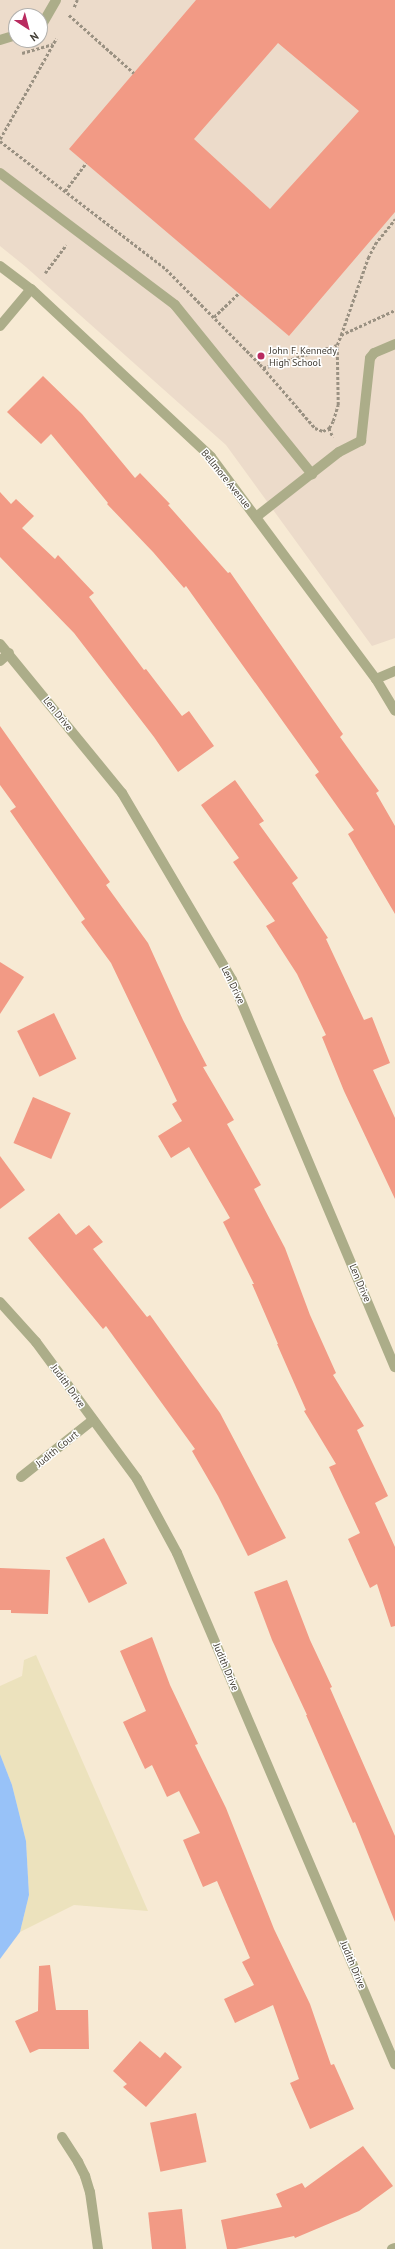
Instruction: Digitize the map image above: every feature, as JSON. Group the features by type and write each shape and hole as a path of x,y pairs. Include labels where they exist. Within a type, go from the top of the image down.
{"street":[{"path":"48,14 56,0"},
{"path":"0,173 175,306 312,474"},
{"name":"Bellmore Avenue","path":"0,266 31,289 211,457 376,679 395,711"},
{"path":"0,326 31,289"},
{"path":"256,516 339,452 361,441 370,358 374,353 395,344"},
{"name":"Len Drive","path":"0,644 9,653 122,793 232,980 395,1367"},
{"path":"0,661 9,653"},
{"path":"376,679 395,671"},
{"name":"Judith Drive","path":"0,1302 36,1342 92,1420 137,1479 177,1553 395,2064"},
{"name":"Judith Court","path":"21,1477 92,1420"},
{"path":"62,2137 85,2176 90,2192 98,2249"}],"path":[{"path":"66,21 77,0"},
{"path":"69,15 134,73"},
{"path":"59,33 0,140 166,268 263,368 304,418 315,428 323,431 329,428 334,421 338,405 337,345 374,244 395,219"},
{"path":"15,55 53,44"},
{"path":"65,191 86,163"},
{"path":"45,273 70,240"},
{"path":"214,317 239,293"},
{"path":"341,335 395,310"},
{"path":"263,368 337,345"}],"shaded area":[{"name":"John F. Kennedy High School","path":"0,0 395,0 395,638 372,646 226,445 26,267 0,246"}],"sand":[{"path":"36,1655 148,1911 74,1905 20,1932 29,1895 26,1841 12,1785 0,1754 0,1686 22,1676 24,1660"}],"water":[{"path":"0,1754 12,1785 26,1841 29,1895 20,1932 0,1959"}],"building":[{"path":"196,0 395,0 395,212 289,336 69,149","holes":["278,43 359,111 270,209 194,139"]},
{"path":"43,376 82,414 135,478 140,473 170,504 168,505 228,573 230,572 343,734 340,737 379,791 376,793 395,826 395,914 348,834 354,830 315,775 319,772 186,586 184,588 153,552 107,504 108,503 51,434 41,444 7,412"},
{"path":"0,492 11,504 16,499 34,516 22,528 55,559 58,555 94,593 89,597 144,670 146,669 182,716 189,711 214,746 178,772 154,737 74,633 0,557"},
{"path":"0,726 110,882 106,885 148,943 183,1020 207,1066 203,1067 234,1120 227,1124 261,1185 254,1189 285,1248 310,1315 336,1373 333,1375 364,1426 357,1430 388,1496 375,1503 395,1547 395,1626 391,1627 377,1584 370,1588 348,1539 360,1533 329,1467 336,1464 304,1411 306,1410 252,1284 254,1284 223,1222 230,1218 189,1147 171,1158 158,1136 182,1121 172,1104 177,1101 111,963 81,922 85,919 10,811 16,807 0,785"},
{"path":"235,780 264,821 259,824 298,878 292,883 328,938 326,939 364,1020 372,1017 390,1063 373,1070 395,1118 395,1199 344,1091 322,1037 326,1035 297,974 266,926 275,921 233,862 239,858 201,805"},
{"path":"0,962 24,977 0,1014"},
{"path":"54,1013 76,1059 40,1077 17,1031"},
{"path":"33,1097 71,1113 51,1159 13,1143"},
{"path":"0,1156 25,1190 0,1209"},
{"path":"59,1213 76,1235 89,1225 103,1242 93,1249 147,1317 150,1315 220,1413 286,1538 248,1556 218,1496 192,1451 195,1449 106,1326 103,1329 28,1238"},
{"path":"104,1538 127,1583 89,1603 66,1558"},
{"path":"0,1568 50,1570 48,1614 11,1613 11,1610 0,1610"},
{"path":"287,1580 310,1640 332,1687 330,1688 395,1836 395,1922 355,1822 353,1823 307,1715 272,1640 254,1592"},
{"path":"152,1637 170,1685 198,1744 195,1745 226,1808 274,1929 310,2004 331,2065 334,2064 354,2109 310,2129 290,2083 299,2079 273,2005 235,2023 224,1999 254,1985 242,1962 250,1958 217,1881 203,1887 183,1840 200,1833 179,1791 167,1797 152,1765 145,1769 123,1722 146,1711 120,1651"},
{"path":"50,1965 56,2010 88,2010 89,2049 39,2049 30,2053 15,2021 38,2011 39,1966"},
{"path":"140,2041 160,2058 165,2052 182,2067 146,2107 123,2087 127,2084 113,2071"},
{"path":"196,2113 206,2162 160,2172 150,2123"},
{"path":"363,2146 393,2186 359,2211 295,2238 294,2236 236,2249 227,2249 221,2220 282,2207 276,2194 302,2183 305,2188"},
{"path":"182,2209 186,2249 152,2249 148,2213"}],"place":[{"name":"John F. Kennedy High School","path":"261,356"}]}
